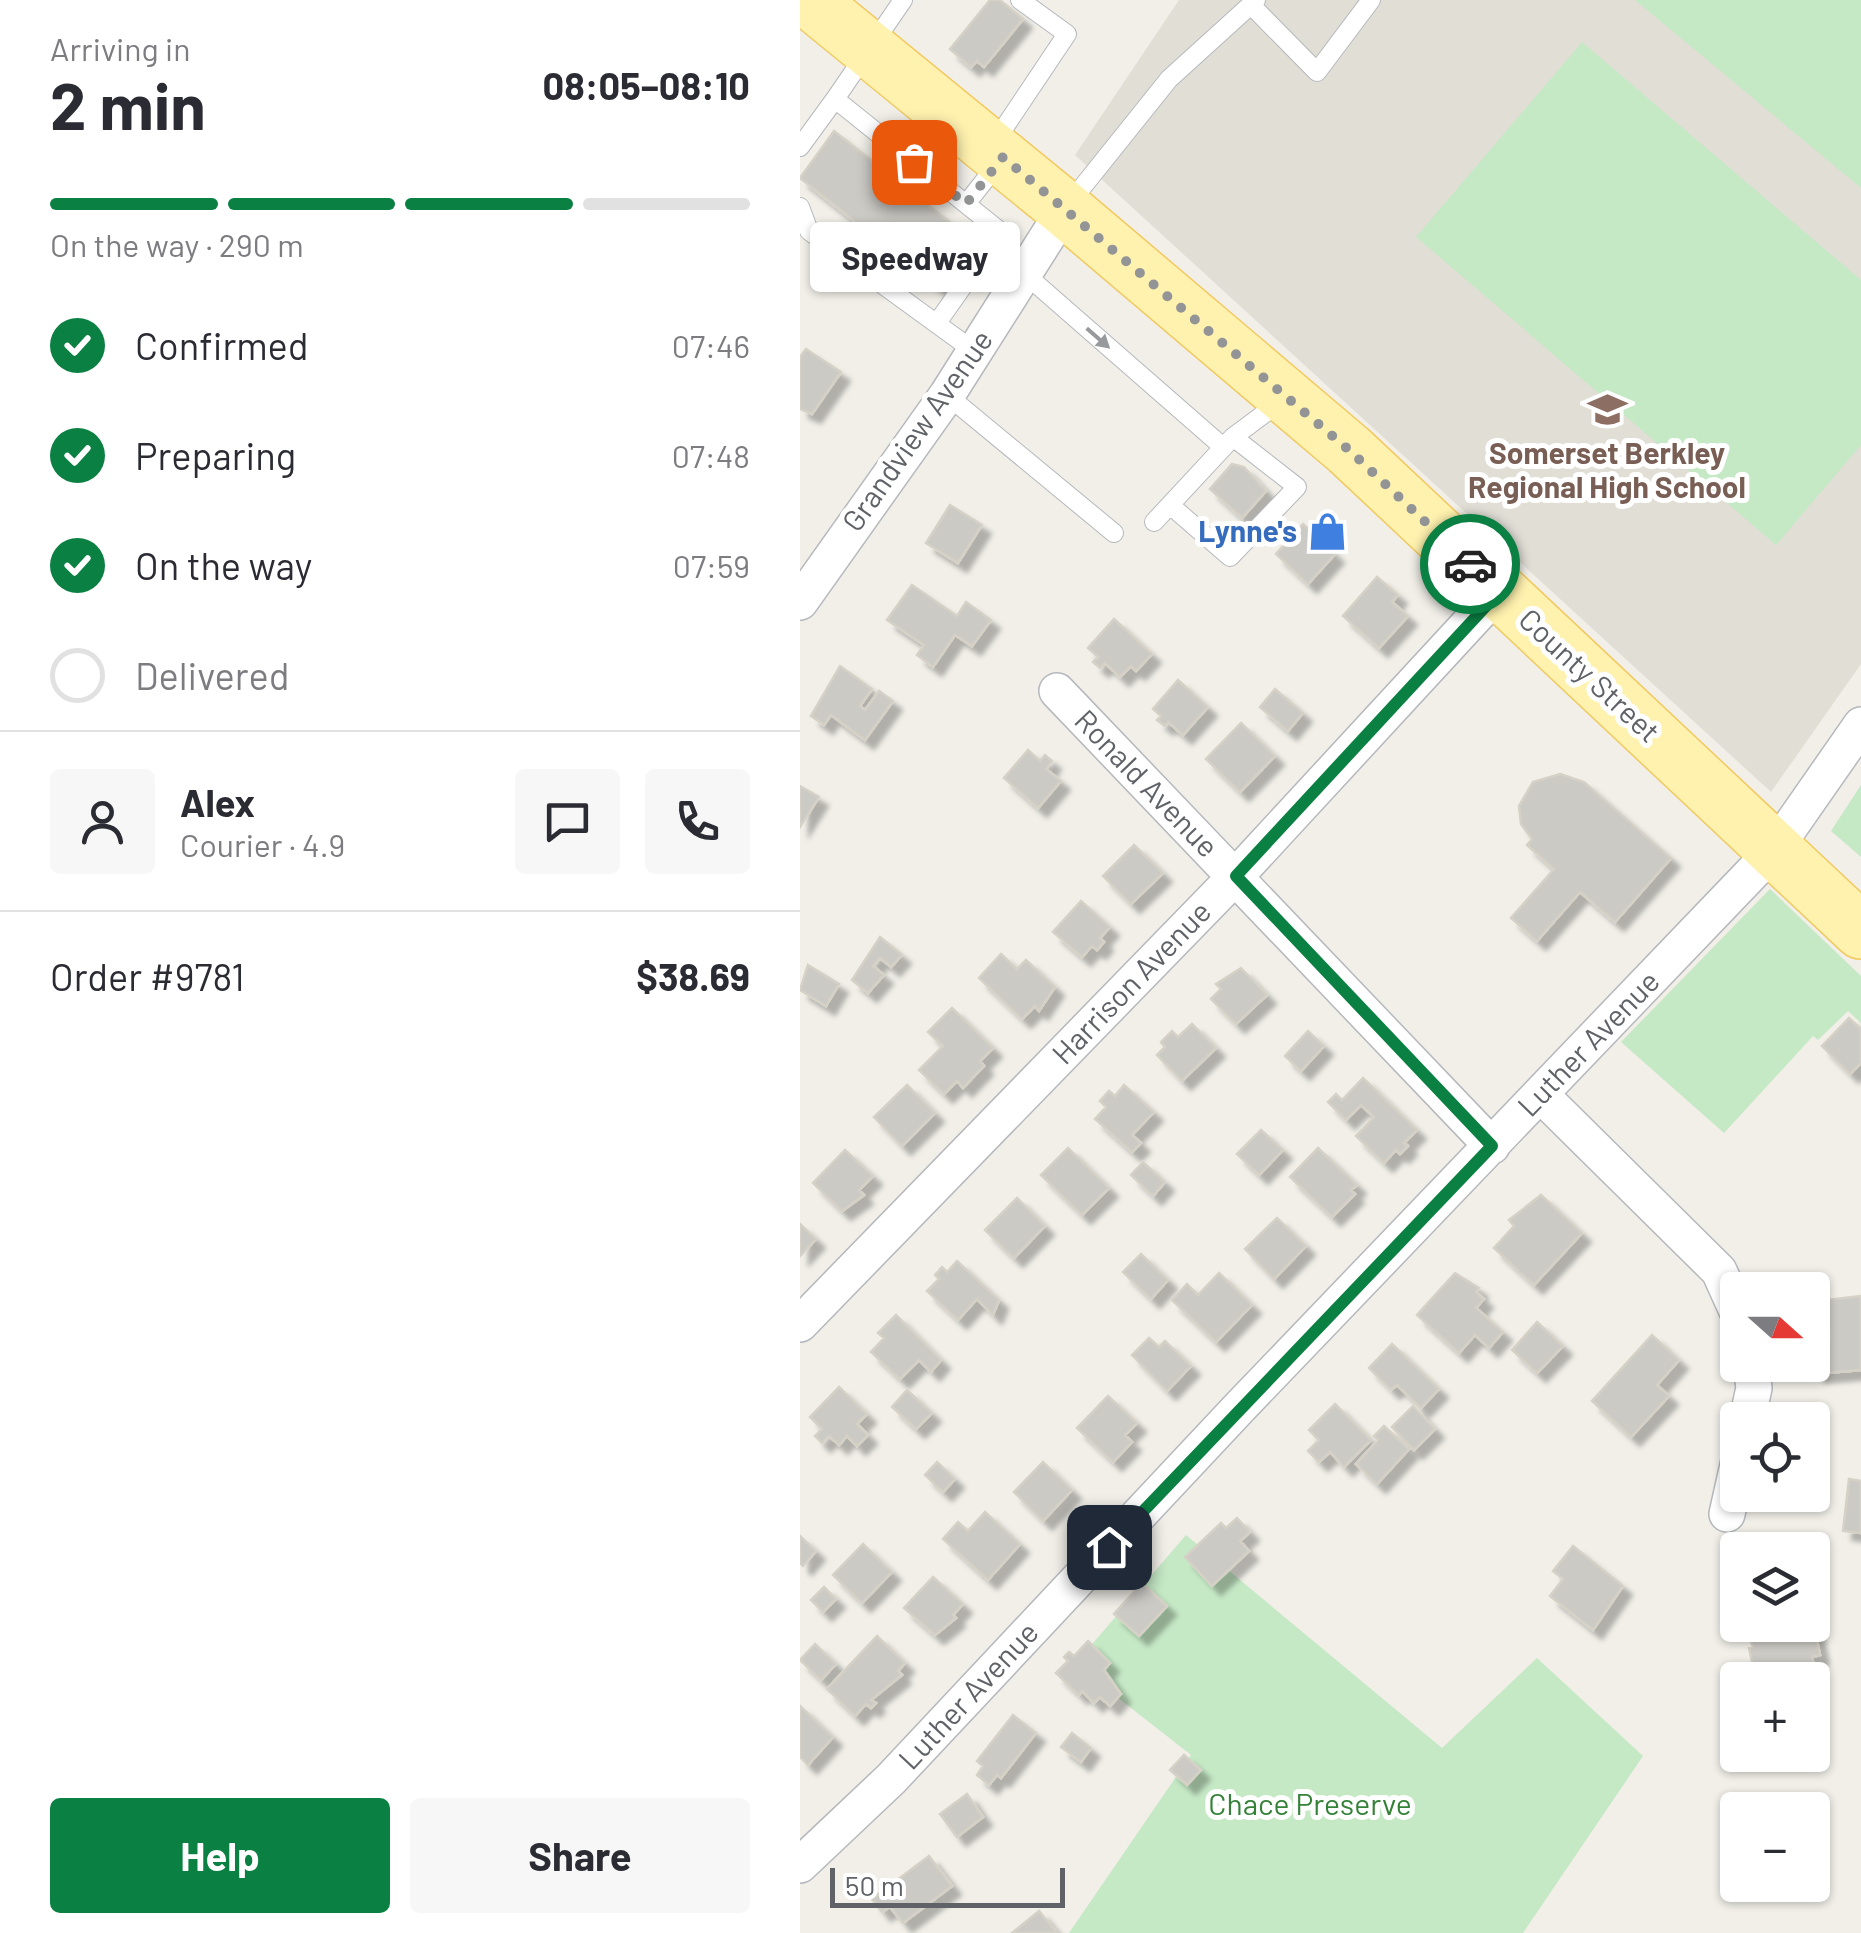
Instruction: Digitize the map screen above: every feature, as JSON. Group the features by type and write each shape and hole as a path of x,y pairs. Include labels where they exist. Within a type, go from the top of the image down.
{"main road":[{"name":"County Street","path":"809,0 1066,208 1286,397 1861,932"}],"street":[{"name":"Grandview Avenue","path":"800,602 947,395 1066,208"},
{"name":"Harrison Avenue","path":"800,1324 1236,876 1499,592"},
{"name":"Ronald Avenue","path":"1057,691 1492,1146"},
{"name":"Luther Avenue","path":"800,1865 904,1766 1774,850 1861,725"},
{"path":"1541,1095 1720,1275"}],"lane":[{"path":"800,147 903,0"},
{"path":"966,204 1067,34 1020,0"},
{"path":"1066,208 1169,78 1254,3 1316,72 1371,0"},
{"path":"835,99 1002,232 937,324"},
{"path":"800,207 810,231 974,351"},
{"path":"1024,274 1228,442 1297,486 1230,557 1170,505"},
{"path":"947,395 1114,533"},
{"path":"1154,522 1228,442 1286,397"}],"shaded area":[{"name":"Somerset Berkley Regional High School","path":"1179,0 1861,0 1861,664 1771,792 1075,155"}],"green space":[{"path":"1635,0 1861,0 1861,188"},
{"path":"1582,42 1861,280 1861,445 1776,545 1416,237"},
{"path":"1861,785 1861,857 1831,831"},
{"path":"1770,889 1861,976 1861,1023 1848,1011 1818,1040 1813,1036 1724,1133 1621,1042"},
{"name":"Chace Preserve","path":"1186,1535 1442,1748 1537,1658 1643,1756 1523,1933 1069,1933 1191,1755 1075,1664"}],"building":[{"path":"990,0 1000,0 1023,19 984,67 977,61 971,67 950,49"},
{"path":"834,131 975,242 939,288 800,178"},
{"path":"806,349 841,372 812,414 800,409 800,357"},
{"path":"1232,464 1244,467 1266,491 1242,518 1210,489"},
{"path":"950,505 982,525 958,563 926,543"},
{"path":"1303,524 1335,554 1308,584 1276,554"},
{"path":"1377,577 1398,595 1392,602 1408,616 1379,648 1343,616"},
{"path":"912,585 957,616 966,602 991,620 972,646 955,635 933,667 917,655 924,645 887,620"},
{"path":"1114,619 1152,654 1136,671 1131,666 1120,677 1105,663 1100,668 1093,662 1098,657 1088,648"},
{"path":"840,666 872,689 860,706 865,710 879,691 893,701 865,740 831,715 824,725 811,716"},
{"path":"1178,680 1208,707 1183,735 1168,722 1165,726 1157,720 1161,716 1153,709"},
{"path":"1275,689 1303,713 1288,731 1260,707"},
{"path":"1241,723 1275,756 1240,792 1206,759"},
{"path":"1028,750 1040,761 1045,755 1052,761 1046,769 1061,781 1038,808 1004,778"},
{"path":"1560,774 1584,782 1671,858 1615,922 1580,892 1537,941 1511,918 1554,869 1527,845 1532,839 1521,824 1519,806 1533,782"},
{"path":"800,786 819,797 800,827"},
{"path":"1134,845 1163,873 1131,904 1103,876"},
{"path":"1081,901 1110,927 1100,938 1104,942 1097,950 1092,946 1082,957 1053,932"},
{"path":"880,937 902,955 891,967 880,958 873,966 884,975 868,993 852,980"},
{"path":"1001,954 1017,969 1026,960 1055,987 1039,1011 1035,1006 1022,1019 979,978"},
{"path":"808,965 839,984 826,1006 800,990"},
{"path":"1241,968 1267,995 1236,1024 1211,999 1221,989 1216,984"},
{"path":"952,1008 993,1048 980,1061 984,1066 963,1088 957,1081 944,1094 919,1070 943,1046 928,1032"},
{"path":"1849,1018 1861,1029 1861,1063 1850,1074 1822,1046"},
{"path":"1192,1024 1216,1048 1182,1081 1157,1055 1165,1047 1161,1042 1172,1031 1178,1037"},
{"path":"1308,1031 1324,1046 1301,1071 1285,1056"},
{"path":"1363,1078 1417,1130 1404,1143 1408,1146 1400,1154 1396,1150 1384,1163 1356,1136 1374,1117 1361,1105 1346,1120 1328,1102 1336,1094 1342,1100"},
{"path":"907,1085 935,1113 902,1146 874,1117"},
{"path":"1124,1085 1154,1112 1132,1135 1141,1143 1132,1152 1095,1119 1106,1107 1100,1101 1109,1091 1115,1096"},
{"path":"1261,1130 1283,1150 1259,1175 1237,1154"},
{"path":"1068,1148 1109,1188 1082,1215 1041,1175"},
{"path":"1318,1148 1357,1185 1351,1190 1355,1194 1332,1217 1290,1177"},
{"path":"845,1150 873,1176 859,1190 864,1195 842,1211 813,1183"},
{"path":"1143,1162 1165,1182 1153,1196 1131,1175"},
{"path":"1541,1195 1582,1233 1534,1285 1494,1248 1514,1226 1509,1220"},
{"path":"1017,1198 1045,1226 1014,1258 985,1230"},
{"path":"1277,1218 1306,1246 1274,1279 1245,1249"},
{"path":"800,1224 816,1239 800,1256"},
{"path":"1141,1254 1168,1280 1151,1299 1123,1272"},
{"path":"957,1261 999,1300 993,1315 977,1299 958,1320 927,1291 939,1279 935,1275 942,1267 947,1272"},
{"path":"1219,1273 1252,1305 1216,1342 1172,1300 1187,1284 1198,1295"},
{"path":"1455,1273 1479,1288 1476,1292 1484,1299 1476,1308 1503,1332 1489,1348 1475,1335 1459,1353 1417,1315"},
{"path":"1861,1296 1861,1370 1830,1373 1830,1300"},
{"path":"896,1315 941,1360 931,1372 919,1360 900,1379 871,1352 884,1338 878,1333"},
{"path":"1537,1322 1563,1346 1537,1373 1512,1350"},
{"path":"1652,1335 1679,1360 1657,1385 1669,1396 1631,1437 1592,1401"},
{"path":"1149,1338 1159,1347 1165,1341 1191,1366 1167,1391 1132,1355"},
{"path":"1392,1344 1439,1389 1421,1408 1397,1385 1391,1390 1369,1368"},
{"path":"839,1387 867,1414 857,1424 868,1435 857,1446 847,1436 839,1445 829,1436 822,1443 815,1436 822,1429 810,1417"},
{"path":"907,1390 932,1413 916,1429 892,1407"},
{"path":"1108,1396 1137,1423 1125,1435 1132,1442 1113,1462 1077,1428"},
{"path":"1335,1404 1371,1440 1344,1467 1330,1452 1319,1462 1308,1451 1319,1440 1309,1430"},
{"path":"1413,1406 1435,1429 1414,1450 1392,1427"},
{"path":"1384,1426 1409,1449 1377,1484 1356,1464 1378,1440 1374,1436"},
{"path":"937,1462 955,1479 943,1492 925,1475"},
{"path":"1043,1462 1072,1490 1043,1521 1014,1492"},
{"path":"1849,1479 1861,1481 1861,1533 1843,1531"},
{"path":"985,1512 1020,1544 988,1580 943,1539 958,1522 968,1531"},
{"path":"1237,1518 1250,1532 1240,1541 1249,1551 1212,1586 1185,1557 1221,1523 1226,1528"},
{"path":"800,1536 816,1551 803,1566 800,1563"},
{"path":"863,1544 892,1572 862,1603 833,1575"},
{"path":"1573,1546 1623,1586 1593,1630 1550,1596 1563,1579 1553,1571"},
{"path":"933,1577 963,1604 953,1615 956,1618 935,1635 904,1608"},
{"path":"1142,1583 1167,1606 1139,1636 1114,1614"},
{"path":"824,1587 836,1599 823,1612 811,1600"},
{"path":"877,1636 905,1663 898,1671 902,1675 871,1700 876,1703 871,1708 866,1704 855,1716 827,1689"},
{"path":"1088,1641 1110,1663 1104,1670 1121,1694 1110,1706 1100,1697 1094,1703 1082,1691 1079,1695 1056,1673 1068,1661 1064,1657 1069,1652 1074,1656"},
{"path":"1751,1642 1817,1642 1820,1655 1812,1657 1813,1662 1752,1662 1749,1648 1753,1647"},
{"path":"815,1644 836,1664 821,1680 800,1660"},
{"path":"800,1706 833,1737 808,1765 800,1757"},
{"path":"1013,1715 1036,1733 1001,1778 997,1775 989,1785 977,1775 983,1766 977,1761"},
{"path":"1072,1733 1091,1748 1081,1762 1061,1747"},
{"path":"1184,1755 1201,1770 1187,1785 1170,1770"},
{"path":"967,1794 983,1817 957,1837 940,1814"},
{"path":"929,1856 952,1886 903,1923 890,1907 882,1912 872,1899"},
{"path":"1039,1911 1057,1933 1012,1933"}],"way so far":[{"path":"914,162 966,204 1003,157 1349,450 1470,564"}],"place":[{"name":"Speedway","path":"914,162"},
{"name":"Somerset Berkley Regional High School","path":"1607,410"},
{"name":"Lynne's","path":"1327,532"}],"route":[{"path":"1109,1547 1492,1146 1236,876 1499,592 1470,564"}]}
